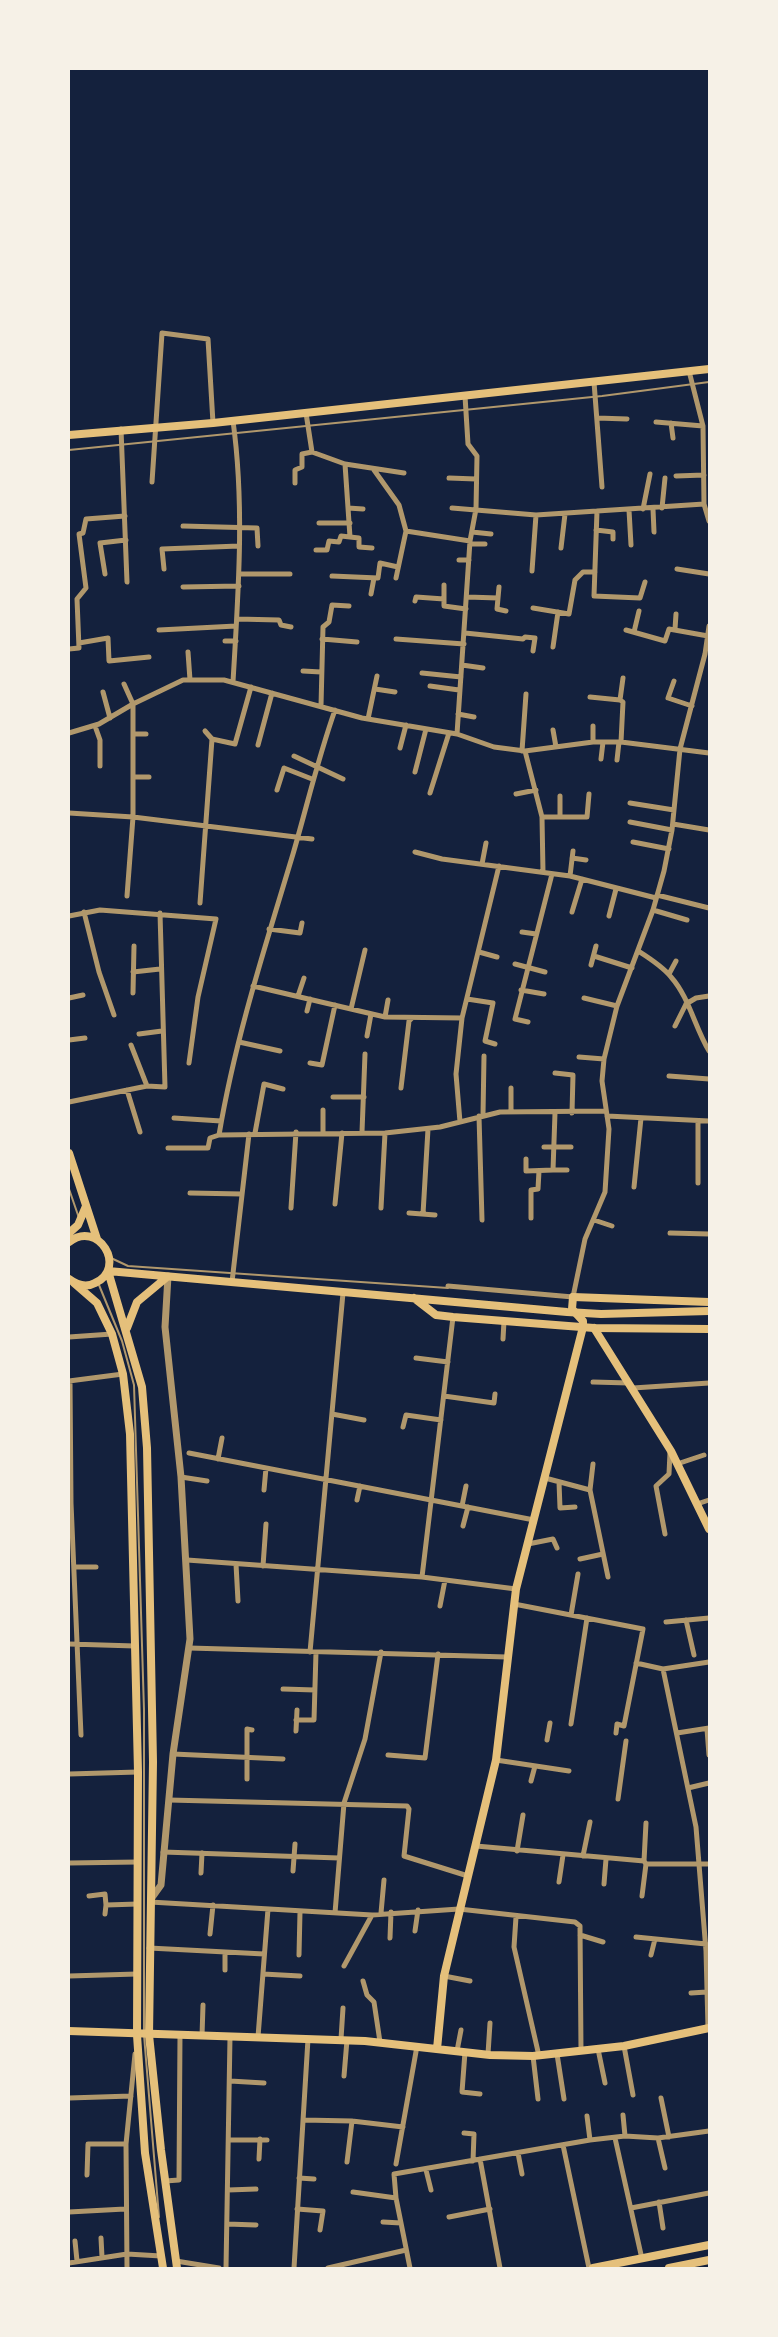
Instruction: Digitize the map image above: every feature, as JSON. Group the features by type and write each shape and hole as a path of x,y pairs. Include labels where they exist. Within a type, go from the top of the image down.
{"main road":[{"path":"69,435 233,421 709,369"},
{"path":"69,1153 72,1170 97,1239 107,1249 110,1257 108,1271 142,1387 147,1448 153,1762 149,1948 143,2035 145,2153 164,2268"},
{"path":"69,1233 80,1221 86,1204"},
{"path":"69,1242 86,1236 97,1239"},
{"path":"108,1271 601,1314 709,1311"},
{"path":"72,1281 82,1286 98,1282 108,1271"},
{"path":"127,1332 129,1317 137,1302 168,1276"},
{"path":"72,1281 97,1302 112,1334 123,1374 130,1434 138,1772 137,1974 143,2035 177,2264"},
{"path":"437,2049 444,1976 496,1760 516,1590 583,1328 583,1321 572,1309 573,1297 709,1302"},
{"path":"414,1298 436,1315 453,1317 583,1328 709,1329"},
{"path":"594,1328 670,1451 709,1529"},
{"path":"112,1334 119,1329 127,1332"},
{"path":"69,2031 344,2040 488,2055 536,2056 624,2046 708,2028"},
{"path":"591,2268 709,2245"},
{"path":"669,2268 709,2260"}],"street":[{"path":"152,482 162,333 208,339 213,423"},
{"path":"689,371 703,426 704,504 709,521"},
{"path":"594,382 602,487"},
{"path":"457,734 470,543 476,509 477,456 468,444 465,396"},
{"path":"306,413 312,452"},
{"path":"597,418 627,419"},
{"path":"233,421 239,528 239,586 233,682"},
{"path":"656,422 703,426"},
{"path":"671,423 673,438"},
{"path":"121,429 127,582"},
{"path":"295,483 295,470 302,467 302,454 312,452 343,463 374,470 404,473"},
{"path":"343,463 350,537"},
{"path":"374,470 399,505 406,531 396,578"},
{"path":"643,509 650,474"},
{"path":"676,476 704,475"},
{"path":"449,478 476,479"},
{"path":"662,508 665,478"},
{"path":"452,508 565,514 704,504"},
{"path":"348,508 363,509"},
{"path":"653,509 654,532"},
{"path":"630,510 631,545"},
{"path":"597,511 594,596 640,598 645,582"},
{"path":"532,571 536,514"},
{"path":"561,548 565,514"},
{"path":"69,649 80,648 77,599 86,588 79,534 83,533 86,519 125,516"},
{"path":"320,523 350,523"},
{"path":"183,526 257,528 258,546"},
{"path":"596,530 613,532 613,539"},
{"path":"406,531 486,544"},
{"path":"472,532 491,534"},
{"path":"316,550 327,550 329,541 339,542 341,536 359,538 360,547 372,548"},
{"path":"105,574 100,543 126,540"},
{"path":"165,569 162,549 239,546"},
{"path":"459,560 469,560"},
{"path":"332,576 378,578 380,563 398,567"},
{"path":"677,569 709,574"},
{"path":"533,608 569,614 577,576 583,572 595,572"},
{"path":"239,574 290,574"},
{"path":"371,594 374,578"},
{"path":"444,585 444,606 466,609"},
{"path":"183,587 239,586"},
{"path":"500,587 497,609 506,611"},
{"path":"415,601 416,597 444,598"},
{"path":"467,597 498,598"},
{"path":"321,706 323,627 329,622 332,605 349,606"},
{"path":"634,632 639,611"},
{"path":"553,647 558,612"},
{"path":"675,628 676,614"},
{"path":"237,619 279,620 281,626 291,627"},
{"path":"448,1286 573,1297 585,1239 605,1192 609,1137 603,1081 604,1059 617,1006 653,910 669,849 680,749 692,706 709,626"},
{"path":"159,630 236,627"},
{"path":"626,630 665,641 669,629 675,628 708,636"},
{"path":"465,633 523,639 525,637 535,638 533,651"},
{"path":"79,643 108,638 109,662 149,657"},
{"path":"322,639 357,642"},
{"path":"396,639 464,644"},
{"path":"225,641 236,641"},
{"path":"188,652 190,680"},
{"path":"462,665 483,668"},
{"path":"303,671 321,672"},
{"path":"422,673 461,677"},
{"path":"368,719 377,676"},
{"path":"617,760 623,678"},
{"path":"69,733 95,726 133,704 183,680 190,680 233,682 368,719 457,734 494,747 523,751 593,741 709,753"},
{"path":"674,681 668,698 692,706"},
{"path":"124,684 133,704 133,817 128,896"},
{"path":"430,686 459,690"},
{"path":"205,731 212,738 235,744 250,687"},
{"path":"375,689 395,692"},
{"path":"103,692 110,718"},
{"path":"258,745 272,693"},
{"path":"526,694 523,751 542,817 543,872"},
{"path":"590,697 620,700"},
{"path":"219,1136 253,986 298,836 312,779 335,711"},
{"path":"458,714 474,717"},
{"path":"400,748 406,725"},
{"path":"95,726 100,740 100,766"},
{"path":"592,726 593,741"},
{"path":"415,772 426,729"},
{"path":"553,730 556,747"},
{"path":"430,793 449,733"},
{"path":"133,734 146,734"},
{"path":"200,903 208,825 212,738"},
{"path":"601,759 603,742"},
{"path":"294,756 343,778"},
{"path":"277,790 284,768 312,779"},
{"path":"134,777 149,777"},
{"path":"516,794 536,790"},
{"path":"542,817 586,817 589,794"},
{"path":"560,796 560,817"},
{"path":"630,802 674,810"},
{"path":"69,813 208,825 312,839"},
{"path":"630,822 709,830"},
{"path":"633,842 669,849"},
{"path":"482,864 486,843"},
{"path":"415,852 570,876 709,908"},
{"path":"570,876 573,854 586,860"},
{"path":"460,1122 456,1074 462,1018 499,866"},
{"path":"528,1022 515,1019 552,873"},
{"path":"572,912 582,879"},
{"path":"609,916 616,888"},
{"path":"69,916 100,909 216,919 198,997 189,1063"},
{"path":"653,910 687,920"},
{"path":"84,912 99,972 114,1015"},
{"path":"69,1102 147,1086 165,1087 160,913"},
{"path":"269,928 300,933 302,923"},
{"path":"522,932 536,934"},
{"path":"133,993 134,946"},
{"path":"591,965 596,946"},
{"path":"351,1009 364,950"},
{"path":"638,951 669,975 709,1051"},
{"path":"479,952 497,957"},
{"path":"594,956 632,968"},
{"path":"669,975 676,961"},
{"path":"515,964 545,972"},
{"path":"133,972 160,969"},
{"path":"297,996 304,978"},
{"path":"253,986 385,1017 462,1018"},
{"path":"521,990 544,994"},
{"path":"69,998 83,996"},
{"path":"675,1026 686,1004 696,998 709,996"},
{"path":"584,998 617,1006"},
{"path":"307,1011 310,999"},
{"path":"467,999 493,1003 485,1041 495,1044"},
{"path":"385,1017 388,1000"},
{"path":"310,1063 322,1065 335,1005"},
{"path":"366,1036 371,1014"},
{"path":"401,1088 409,1021 412,1018"},
{"path":"139,1034 162,1031"},
{"path":"69,1040 84,1038"},
{"path":"239,1042 280,1051"},
{"path":"131,1045 147,1086"},
{"path":"362,1132 365,1054"},
{"path":"482,1220 483,1056"},
{"path":"579,1057 604,1059"},
{"path":"555,1073 573,1076 572,1113"},
{"path":"669,1076 709,1079"},
{"path":"232,1282 242,1194 252,1133 264,1084 284,1089"},
{"path":"511,1088 511,1112"},
{"path":"127,1090 140,1132"},
{"path":"333,1097 364,1097"},
{"path":"323,1110 323,1132"},
{"path":"168,1148 208,1148 210,1138 252,1133 385,1133 428,1129 481,1115 511,1112 607,1114 709,1121"},
{"path":"553,1170 555,1113"},
{"path":"174,1118 221,1121"},
{"path":"634,1187 641,1118"},
{"path":"698,1122 698,1183"},
{"path":"423,1214 428,1129"},
{"path":"291,1208 296,1132"},
{"path":"335,1204 342,1133"},
{"path":"381,1208 385,1133"},
{"path":"544,1147 570,1147"},
{"path":"526,1159 526,1171 567,1170"},
{"path":"531,1218 531,1190 538,1189 539,1171"},
{"path":"190,1193 242,1194"},
{"path":"409,1213 435,1215"},
{"path":"594,1220 612,1226"},
{"path":"670,1233 709,1234"},
{"path":"150,1902 161,1885 173,1754 189,1648 188,1560 165,1327 168,1276"},
{"path":"296,1720 314,1720 313,1652 318,1569 343,1293"},
{"path":"422,1577 453,1317"},
{"path":"503,1339 504,1321"},
{"path":"69,1337 112,1334"},
{"path":"416,1358 448,1362"},
{"path":"81,1736 72,1644 74,1567 69,1381 123,1374"},
{"path":"593,1382 631,1386 709,1383"},
{"path":"444,1396 494,1403 495,1395"},
{"path":"332,1414 364,1420"},
{"path":"404,1427 406,1415 441,1420"},
{"path":"218,1459 222,1438"},
{"path":"665,1533 656,1486 669,1474 670,1451"},
{"path":"189,1453 534,1520"},
{"path":"677,1464 704,1455"},
{"path":"593,1464 590,1491 608,1577"},
{"path":"264,1490 266,1468"},
{"path":"181,1477 207,1481"},
{"path":"545,1478 590,1491"},
{"path":"559,1482 560,1508 575,1507"},
{"path":"357,1500 360,1486"},
{"path":"463,1526 466,1486"},
{"path":"697,1504 709,1500"},
{"path":"263,1566 266,1524"},
{"path":"528,1544 553,1539 557,1548"},
{"path":"580,1558 603,1554"},
{"path":"188,1560 422,1577 516,1590"},
{"path":"236,1564 238,1601"},
{"path":"74,1567 96,1566"},
{"path":"571,1615 578,1574"},
{"path":"440,1606 445,1580"},
{"path":"514,1604 643,1629 624,1726 617,1724 616,1733"},
{"path":"571,1724 587,1618"},
{"path":"666,1622 709,1618"},
{"path":"686,1620 694,1655"},
{"path":"72,1644 135,1646"},
{"path":"189,1648 507,1657"},
{"path":"335,1913 344,1803 365,1739 381,1652"},
{"path":"388,1755 425,1758 438,1654"},
{"path":"636,1664 663,1669 709,1662"},
{"path":"663,1669 688,1788 700,1865 707,1949 708,2028"},
{"path":"283,1689 315,1690"},
{"path":"296,1731 297,1710"},
{"path":"547,1740 550,1723"},
{"path":"676,1733 708,1728 709,1755"},
{"path":"247,1779 247,1730 252,1730"},
{"path":"618,1799 626,1742"},
{"path":"173,1754 283,1759"},
{"path":"496,1760 569,1771"},
{"path":"531,1782 534,1766"},
{"path":"69,1774 138,1772"},
{"path":"688,1788 709,1783"},
{"path":"169,1800 407,1806 409,1809 404,1856 468,1876"},
{"path":"517,1851 523,1815"},
{"path":"583,1856 590,1822"},
{"path":"642,1896 646,1823"},
{"path":"293,1871 295,1844"},
{"path":"476,1846 606,1859 709,1864"},
{"path":"164,1852 339,1858"},
{"path":"201,1873 202,1853"},
{"path":"560,1882 563,1855"},
{"path":"604,1884 606,1859"},
{"path":"69,1863 138,1862"},
{"path":"381,1913 384,1880"},
{"path":"89,1896 105,1894 105,1914"},
{"path":"150,1902 372,1915 418,1910 459,1909 575,1922 580,1926 581,2051"},
{"path":"106,1905 138,1904"},
{"path":"210,1934 213,1905"},
{"path":"258,2037 268,1909"},
{"path":"415,1931 418,1910"},
{"path":"298,1955 300,1912"},
{"path":"390,1938 392,1912"},
{"path":"344,1965 372,1915"},
{"path":"516,1917 514,1947 536,2056 538,2099"},
{"path":"580,1935 603,1942"},
{"path":"636,1937 707,1949"},
{"path":"651,1955 655,1940"},
{"path":"149,1948 264,1954"},
{"path":"225,1952 225,1970"},
{"path":"69,1976 137,1974"},
{"path":"262,1974 300,1976"},
{"path":"444,1976 470,1981"},
{"path":"363,1981 367,1995 374,2002 380,2042"},
{"path":"691,1993 707,1992"},
{"path":"201,2036 203,2005"},
{"path":"343,2008 345,2076"},
{"path":"488,2055 490,2023"},
{"path":"461,2030 462,2092 480,2094"},
{"path":"127,2268 126,2144 131,2096 143,2035"},
{"path":"165,2181 179,2180 180,2035"},
{"path":"226,2268 231,2037"},
{"path":"294,2268 308,2039"},
{"path":"396,2164 417,2046"},
{"path":"624,2046 633,2095"},
{"path":"598,2049 605,2083"},
{"path":"557,2054 564,2099"},
{"path":"230,2081 264,2083"},
{"path":"69,2098 131,2096"},
{"path":"661,2098 669,2137"},
{"path":"623,2115 625,2136"},
{"path":"587,2116 590,2140"},
{"path":"303,2120 352,2121 403,2127"},
{"path":"347,2162 352,2121"},
{"path":"410,2268 396,2198 394,2174 590,2140 625,2136 658,2138 709,2131"},
{"path":"464,2133 474,2134 473,2161"},
{"path":"615,2138 642,2259"},
{"path":"658,2138 665,2168"},
{"path":"259,2159 260,2139"},
{"path":"229,2140 267,2140"},
{"path":"87,2175 88,2144 126,2144"},
{"path":"563,2145 591,2268"},
{"path":"518,2153 522,2174"},
{"path":"480,2160 501,2268"},
{"path":"426,2170 430,2190"},
{"path":"299,2178 314,2179"},
{"path":"228,2190 256,2189"},
{"path":"353,2192 396,2198"},
{"path":"631,2208 709,2193"},
{"path":"659,2202 663,2228"},
{"path":"69,2212 125,2209"},
{"path":"297,2209 323,2211 320,2230"},
{"path":"449,2217 490,2210"},
{"path":"383,2222 401,2223"},
{"path":"227,2224 256,2225"},
{"path":"101,2238 102,2257"},
{"path":"75,2241 77,2261"},
{"path":"328,2268 406,2250"},
{"path":"69,2263 127,2254 161,2256"},
{"path":"177,2264 219,2268"}],"lane":[{"path":"69,450 595,397 709,382"},
{"path":"69,1189 86,1236"},
{"path":"110,1257 128,1266 573,1297"},
{"path":"98,1282 122,1341 134,1385 144,1710 143,2035 164,2268"}]}
